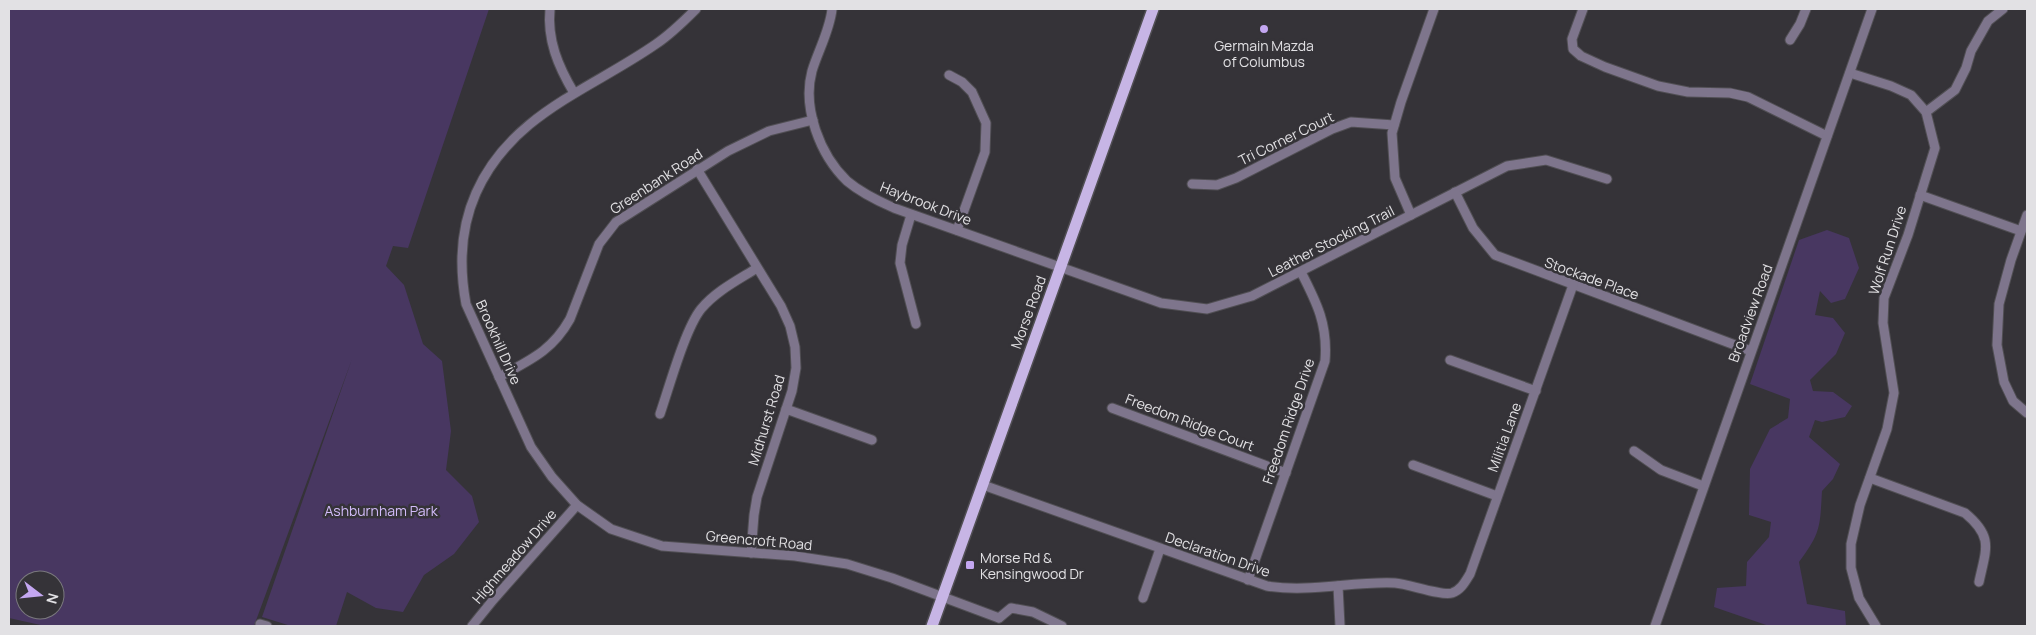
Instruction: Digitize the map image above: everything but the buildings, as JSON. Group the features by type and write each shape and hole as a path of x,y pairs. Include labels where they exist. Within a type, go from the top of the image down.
{"main road":[{"name":"Morse Road","path":"932,626 1153,9"}],"street":[{"path":"550,9 549,23 552,49 561,72 574,93"},
{"name":"Brookhill Drive","path":"577,505 552,477 531,447 466,304 463,290 461,254 467,214 482,178 504,148 520,131 574,93 656,44 678,27 696,9"},
{"name":"Haybrook Drive","path":"832,9 829,24 812,72 810,97 813,120 824,149 847,181 867,195 912,215 1060,267"},
{"path":"1411,215 1395,178 1392,133 1434,9"},
{"path":"1583,9 1572,39 1573,48 1581,56 1605,67 1658,86 1688,92 1730,93 1748,97 1827,136"},
{"path":"1790,40 1800,24 1804,9"},
{"name":"Broadview Road","path":"1655,626 1872,9"},
{"path":"1926,112 1955,90 1966,68 1971,51 1988,21 2003,9"},
{"name":"Wolf Run Drive","path":"1850,72 1911,95 1926,112 1935,148 1908,235 1884,298 1882,323 1888,349 1894,393 1887,429 1860,505 1851,544 1851,568 1859,598 1876,626"},
{"path":"949,75 962,82 972,92 986,123 985,152 957,230"},
{"name":"Greenbank Road","path":"499,377 544,352 564,329 599,244 616,222 728,151 769,130 813,120"},
{"name":"Tri Corner Court","path":"1192,184 1217,186 1332,129 1351,122 1394,125"},
{"name":"Leather Stocking Trail","path":"1060,267 1161,303 1207,309 1252,296 1507,166 1546,160 1607,179"},
{"name":"Midhurst Road","path":"697,169 781,306 790,326 796,350 792,391 757,497 753,518 751,553"},
{"name":"Stockade Place","path":"1455,192 1473,228 1495,256 1751,351"},
{"path":"1920,195 2021,231"},
{"path":"912,215 902,245 900,263 916,324"},
{"path":"2027,215 1999,304 1997,345 2004,382 2013,401 2027,413"},
{"path":"660,414 690,330 701,310 723,289 757,268"},
{"name":"Freedom Ridge Drive","path":"1248,580 1322,369 1326,341 1318,305 1302,272"},
{"name":"Militia Lane","path":"1453,593 1463,586 1470,574 1573,285"},
{"path":"1450,360 1536,391"},
{"name":"Freedom Ridge Court","path":"1112,408 1286,473"},
{"path":"786,409 872,440"},
{"path":"1634,451 1661,470 1703,486"},
{"path":"1413,465 1497,496"},
{"path":"1870,478 1965,512 1976,522 1984,534 1987,547 1979,582"},
{"name":"Declaration Drive","path":"983,485 1267,586 1289,590 1395,583 1444,594 1453,593"},
{"name":"Greencroft Road","path":"577,505 611,529 662,546 795,556 847,564 943,597 998,622"},
{"name":"Highmeadow Drive","path":"472,626 577,505"},
{"path":"1143,598 1160,548"},
{"path":"1338,586 1340,626"},
{"path":"998,622 1011,608 1033,612 1062,626"}],"green space":[{"name":"Ashburnham Park","path":"9,9 489,9 408,248 393,246 386,266 404,285 423,344 442,361 451,431 446,470 472,496 479,522 454,554 424,575 403,612 376,608 347,592 336,626 291,626 262,617 352,359 254,626 45,626 18,620 65,620 65,570 15,570 15,619 9,618"},
{"path":"1827,230 1849,238 1859,268 1845,299 1831,303 1820,291 1815,315 1833,318 1845,333 1836,354 1810,380 1813,391 1833,392 1852,406 1845,417 1822,422 1815,420 1809,437 1840,464 1833,479 1822,491 1818,529 1812,544 1799,562 1807,604 1845,611 1846,626 1769,626 1714,607 1717,588 1746,586 1747,562 1769,537 1771,522 1749,515 1750,469 1770,429 1788,418 1790,399 1750,384 1799,240"}],"place":[{"name":"Germain Mazda of Columbus","path":"1264,29"},
{"name":"Morse Rd & Kensingwood Dr","path":"970,565"}]}
